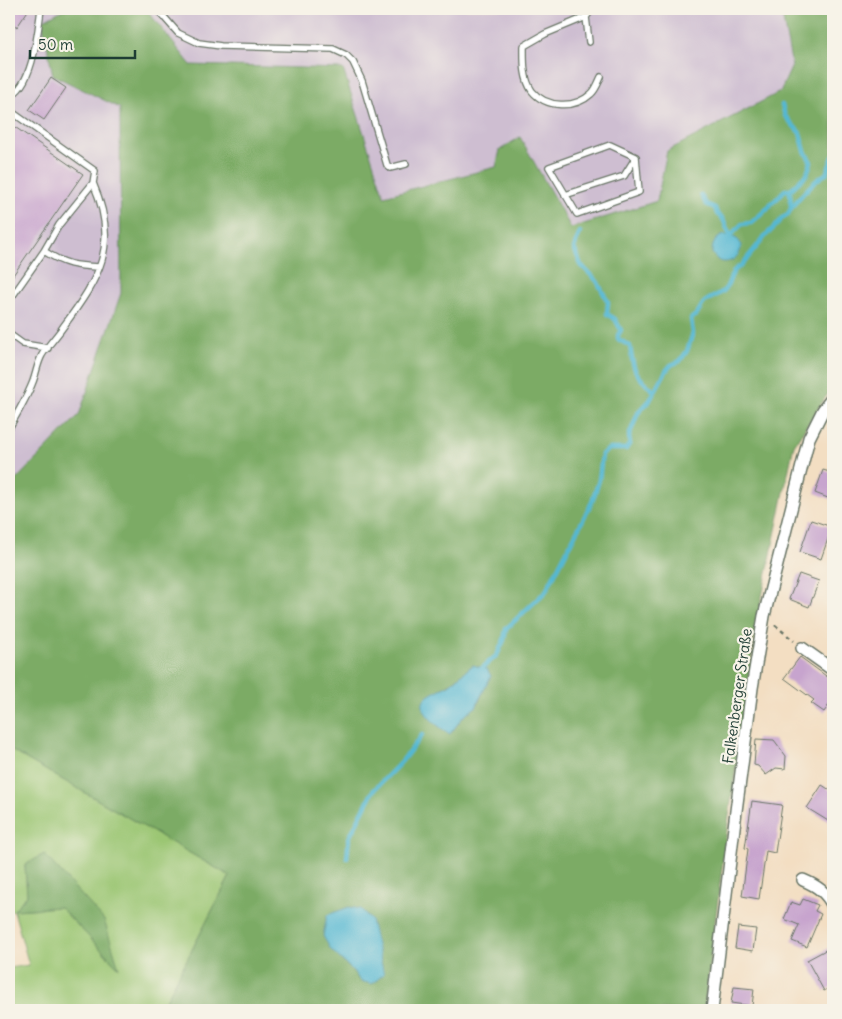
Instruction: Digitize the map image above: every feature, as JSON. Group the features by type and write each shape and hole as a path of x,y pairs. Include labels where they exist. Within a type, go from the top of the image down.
{"street":[{"name":"Falkenberger Straße","path":"712,1010 743,754 764,616 809,438 823,410 833,397"},
{"path":"802,648 833,670"},
{"path":"803,880 817,885 828,896 833,906"}],"lane":[{"path":"9,96 13,94 26,78 35,51 41,9"},
{"path":"157,9 178,33 199,43 221,46 311,47 333,49 346,55 354,62 362,81 387,165 390,168 406,164"},
{"path":"592,9 586,18 545,34 524,46 523,67 531,90 541,100 558,105 583,100 593,92 601,77"},
{"path":"586,18 589,42"},
{"path":"9,110 96,171 93,183 59,225 44,251 9,301"},
{"path":"610,145 636,157 639,192 577,214 549,167 610,145"},
{"path":"565,195 624,176 636,157"},
{"path":"9,428 32,385 42,355 78,308 96,276 107,240 100,199 93,183"},
{"path":"44,251 56,259 74,266 99,267"},
{"path":"9,334 23,344 48,348"}],"path":[{"path":"764,616 802,648"}],"shaded area":[{"path":"9,9 64,9 42,22 53,75 120,108 121,293 79,415 9,487"},
{"path":"146,9 781,9 792,66 780,92 667,151 658,201 571,228 521,138 496,167 384,196 343,69 190,65"}],"green space":[{"path":"64,9 146,9 191,65 343,69 384,196 496,167 500,150 520,137 571,228 657,201 667,151 780,92 792,66 781,9 833,9 833,386 794,445 756,625 704,1010 161,1010 230,876 9,749 9,487 79,415 121,293 120,108 53,75 42,21","holes":["473,665 483,692 477,706 463,717 450,734 425,698 451,683","349,907 360,981 353,971 341,960 327,916"]},
{"path":"9,749 230,876 161,1010 9,1010 9,968 29,965 14,911 9,911","holes":["25,865 118,967 60,907 14,910 27,895"]},
{"path":"44,854 104,920 119,968 60,907 14,910 27,895 25,865"}],"water":[{"path":"724,235 735,238 740,243 741,249 738,255 726,262 718,260 712,253 715,242"},
{"path":"473,665 487,669 491,676 477,706 463,717 450,734 430,719 423,708 423,703 429,695 449,685"},
{"path":"349,907 361,909 371,920 384,974 372,984 360,981 353,971 331,950 323,936 327,915"}],"building":[{"path":"9,9 29,9 17,27 9,21"},
{"path":"51,78 66,88 44,120 29,110"},
{"path":"9,123 83,174 9,281"},
{"path":"823,470 833,473 833,500 815,493"},
{"path":"811,520 832,527 821,559 800,552"},
{"path":"799,574 819,581 809,607 789,599"},
{"path":"800,657 833,681 833,699 824,712 811,703 814,700 784,678"},
{"path":"756,739 774,740 786,756 785,769 776,768 766,775 758,766 754,765"},
{"path":"822,785 833,792 833,824 807,808"},
{"path":"752,801 782,805 775,853 766,851 759,899 742,896 748,849 745,848"},
{"path":"803,899 818,905 815,911 821,914 807,947 792,941 799,925 784,919 791,902 800,905"},
{"path":"738,927 756,929 753,951 735,948"},
{"path":"833,946 833,986 824,991 807,960"},
{"path":"734,987 754,989 752,1006 731,1003"}],"waterway":[{"path":"782,105 785,116 800,133 805,151 811,162 807,174 790,190 791,207"},
{"path":"479,671 497,655 504,640 506,629 546,591 592,502 599,480 602,454 609,449 626,449 630,443 629,436 638,413 650,400 666,371 671,365 680,361 687,351 693,333 691,319 705,302 724,291 735,270 741,266 767,234 788,214 805,192 826,174 833,157"},
{"path":"701,195 706,204 715,208 717,214 723,219 730,236 742,224 751,223 785,190 790,190"},
{"path":"580,232 574,248 581,265 597,281 608,302 607,314 615,319 621,330 618,339 630,346 636,372 654,391"},
{"path":"347,858 349,838 373,791 402,761 422,735"}]}
